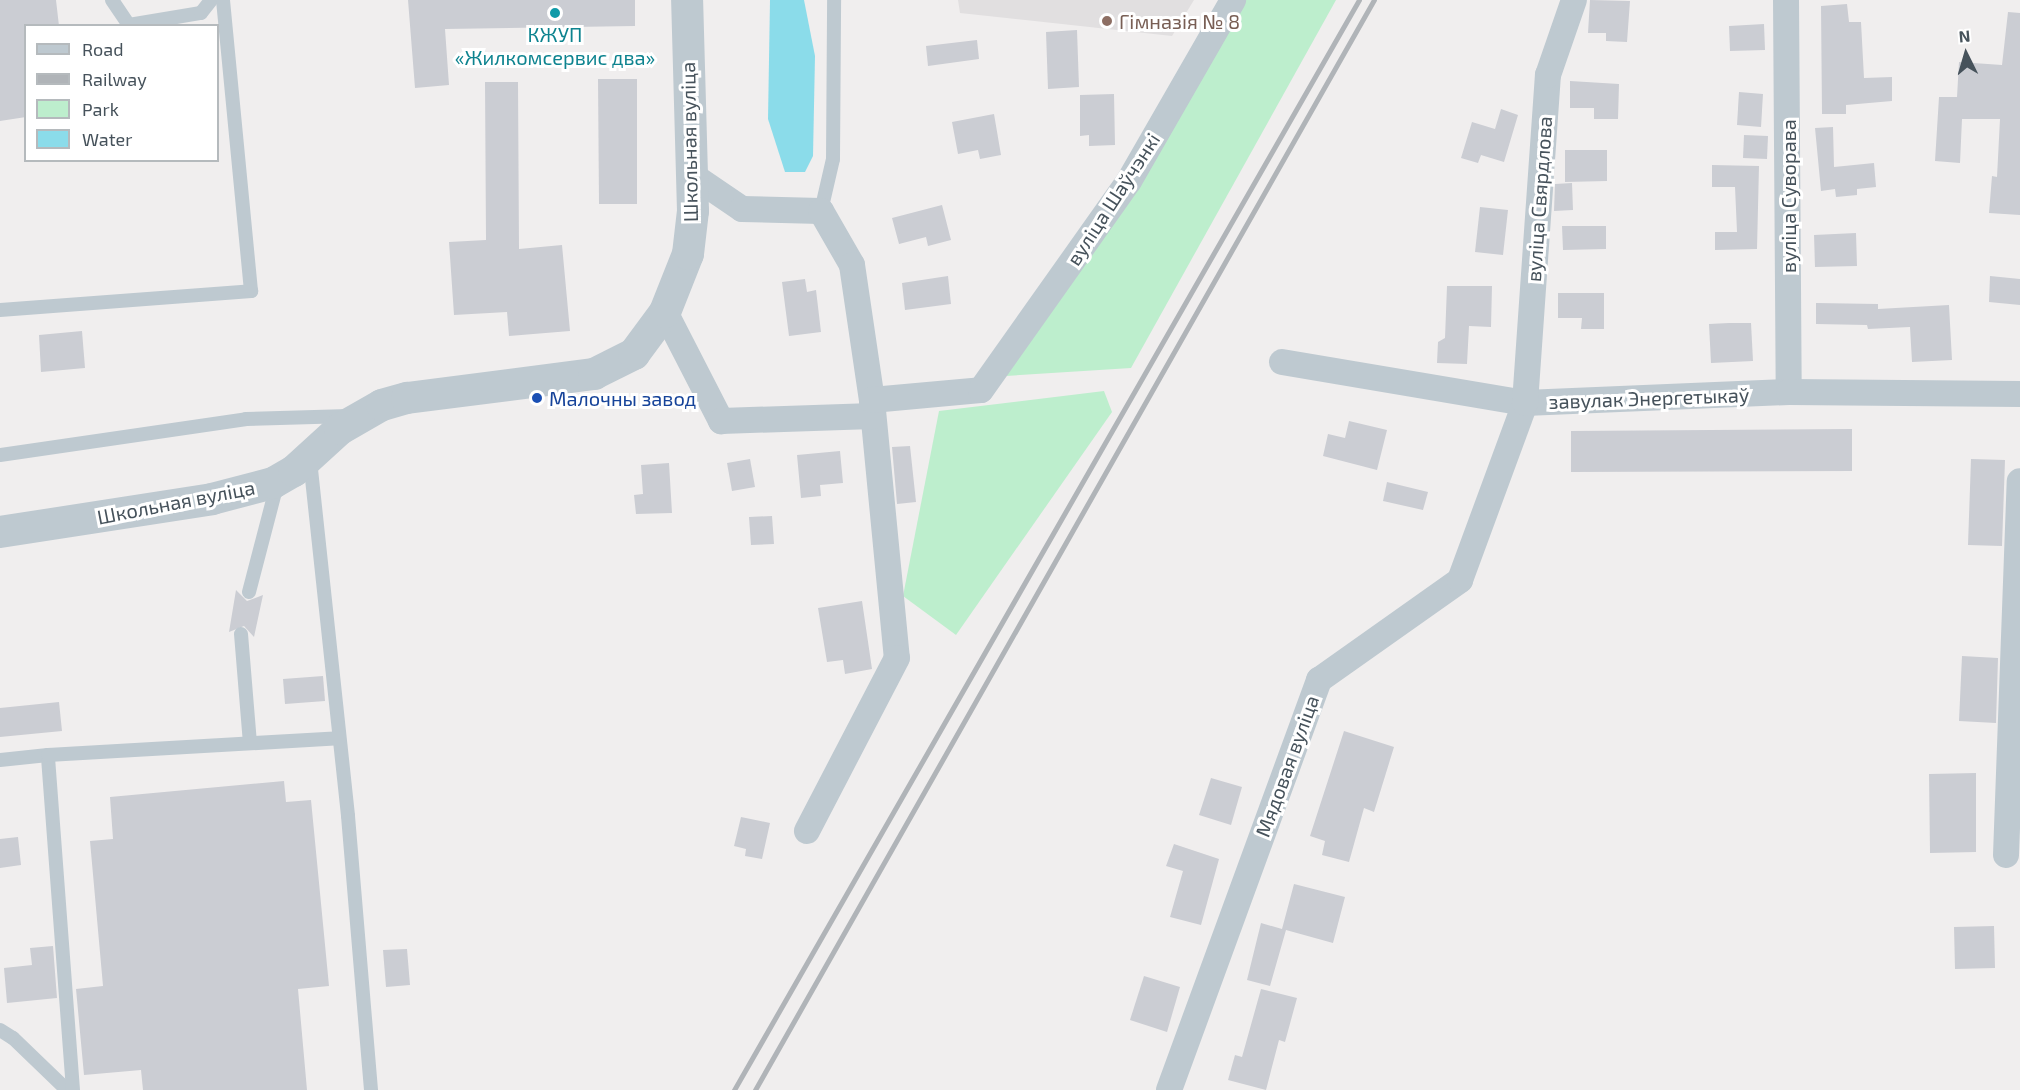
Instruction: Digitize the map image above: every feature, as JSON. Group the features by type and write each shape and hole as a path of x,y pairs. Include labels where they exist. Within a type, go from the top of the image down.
{"street":[{"name":"Школьная вуліца","path":"0,532 212,500 279,479 310,458 340,429 363,415 407,398 594,374 634,354 665,312 688,254 693,211 687,0"},
{"name":"вуліца Шаўчэнкі","path":"873,408 981,390 1129,181 1233,0"},
{"name":"вуліца Свярдлова","path":"1525,403 1548,75 1574,0"},
{"name":"вуліца Суворава","path":"1786,0 1789,392"},
{"path":"692,175 742,209 821,211 852,265 873,408 897,658 807,831"},
{"path":"665,312 721,421 873,408"},
{"name":"завулак Энергетыкаў","path":"1282,362 1525,403 1789,392 2020,394"},
{"name":"Мядовая вуліца","path":"1169,1090 1319,680 1460,580 1525,403"},
{"path":"2006,855 2020,481"}],"lane":[{"path":"112,0 128,24"},
{"path":"135,24 201,13 211,0"},
{"path":"0,310 251,291 223,0"},
{"path":"821,211 833,159 834,0"},
{"path":"0,455 246,420 363,415"},
{"path":"310,458 339,738 371,1090"},
{"path":"249,592 279,479"},
{"path":"241,634 250,743"},
{"path":"0,760 48,755 339,738"},
{"path":"48,755 73,1090"},
{"path":"0,1030 13,1038 67,1090"}],"shaded area":[{"name":"Гімназія № 8","path":"958,0 1194,0 1172,36 960,13"}],"green space":[{"path":"1243,0 1336,0 1131,368 1006,376"},
{"path":"1104,391 1112,412 956,635 903,596 939,411"}],"water":[{"path":"770,0 804,0 815,56 813,156 805,172 785,172 768,119"}],"building":[{"path":"0,0 56,0 59,24 24,24 24,117 0,121"},
{"path":"408,0 635,0 635,26 445,29 449,85 415,88"},
{"path":"1590,0 1630,1 1627,42 1606,41 1606,33 1588,33"},
{"path":"1847,4 1849,22 1861,22 1864,78 1892,77 1892,101 1846,105 1846,114 1822,114 1821,6"},
{"path":"2008,12 2020,13 2020,215 1989,213 1992,176 1997,177 2000,119 1962,119 1960,163 1935,161 1939,97 1957,97 1959,62 2002,65"},
{"path":"1764,24 1765,50 1730,51 1729,26"},
{"path":"1077,30 1079,87 1048,89 1046,32"},
{"path":"977,40 979,59 928,66 926,46"},
{"path":"598,79 637,79 637,204 599,204"},
{"path":"1570,81 1619,84 1618,119 1594,119 1594,108 1570,108"},
{"path":"485,82 518,82 519,249 562,245 570,331 509,336 507,312 454,315 449,242 486,240"},
{"path":"1739,92 1763,94 1761,127 1737,125"},
{"path":"1114,94 1115,145 1089,146 1089,135 1080,136 1080,95"},
{"path":"1501,109 1518,115 1504,162 1481,155 1478,163 1461,158 1472,122 1495,129"},
{"path":"994,114 1001,155 980,159 978,150 958,154 952,122"},
{"path":"1833,127 1834,167 1874,163 1876,187 1857,189 1857,195 1836,197 1835,189 1821,191 1815,128"},
{"path":"1744,135 1768,136 1767,159 1743,158"},
{"path":"1565,150 1607,150 1607,181 1565,182"},
{"path":"1712,165 1759,166 1757,249 1715,250 1715,232 1737,232 1735,187 1712,187"},
{"path":"1572,183 1573,210 1554,211 1555,184"},
{"path":"942,205 951,240 928,246 926,237 899,244 892,218"},
{"path":"1480,207 1508,210 1503,255 1475,252"},
{"path":"1562,226 1606,226 1606,249 1563,250"},
{"path":"1856,233 1857,266 1815,267 1814,235"},
{"path":"948,276 951,304 905,310 902,283"},
{"path":"1990,276 2020,279 2020,305 1989,302"},
{"path":"805,279 807,292 816,290 821,332 789,336 782,282"},
{"path":"1447,286 1492,286 1491,327 1469,326 1467,364 1437,363 1438,342 1445,338"},
{"path":"1558,293 1604,293 1604,329 1581,329 1582,318 1558,318"},
{"path":"1816,303 1878,304 1878,309 1949,305 1952,360 1912,362 1910,327 1868,329 1867,325 1816,324"},
{"path":"1751,323 1753,361 1711,363 1709,324"},
{"path":"82,331 85,368 41,372 39,335"},
{"path":"1349,421 1387,430 1377,470 1323,456 1328,434 1345,438"},
{"path":"1852,429 1852,471 1571,472 1571,431"},
{"path":"910,446 916,502 897,504 892,447"},
{"path":"840,451 843,483 820,485 821,496 801,498 797,455"},
{"path":"750,459 755,487 732,491 727,463"},
{"path":"1971,459 2005,460 2002,546 1968,545"},
{"path":"669,463 672,513 636,514 634,495 643,494 641,465"},
{"path":"1387,482 1428,492 1423,510 1383,501"},
{"path":"772,516 774,544 751,545 749,517"},
{"path":"236,590 247,601 263,595 254,637 244,626 229,632"},
{"path":"862,601 872,669 845,674 843,660 827,662 818,608"},
{"path":"1962,656 1998,658 1996,723 1959,721"},
{"path":"323,676 325,701 285,704 283,679"},
{"path":"59,702 62,731 0,737 0,708"},
{"path":"1344,731 1394,747 1374,812 1364,808 1349,862 1322,855 1325,841 1310,836"},
{"path":"1976,773 1976,852 1930,853 1929,774"},
{"path":"1211,778 1242,787 1231,825 1199,815"},
{"path":"284,781 286,802 311,800 329,986 298,989 307,1090 143,1090 141,1070 84,1075 76,989 103,986 90,841 113,839 110,797"},
{"path":"741,817 770,823 762,859 745,856 746,849 734,846"},
{"path":"18,837 21,865 0,868 0,839"},
{"path":"1174,844 1219,859 1201,925 1170,917 1183,871 1166,866"},
{"path":"1294,884 1345,897 1333,943 1286,930 1270,986 1247,980 1261,923 1282,929"},
{"path":"1994,926 1995,968 1955,969 1954,927"},
{"path":"53,946 57,998 7,1003 4,968 32,965 30,948"},
{"path":"407,949 410,985 386,987 383,950"},
{"path":"1144,976 1180,987 1167,1032 1130,1020"},
{"path":"1261,989 1297,998 1285,1042 1279,1040 1266,1090 1228,1080 1235,1055 1242,1057"}],"railway":[{"path":"734,1090 1359,0"},
{"path":"755,1090 1374,0"}],"place":[{"name":"КЖУП «Жилкомсервис два»","path":"555,13"},
{"name":"Гімназія № 8","path":"1107,21"},
{"name":"Малочны завод","path":"537,398"}]}
